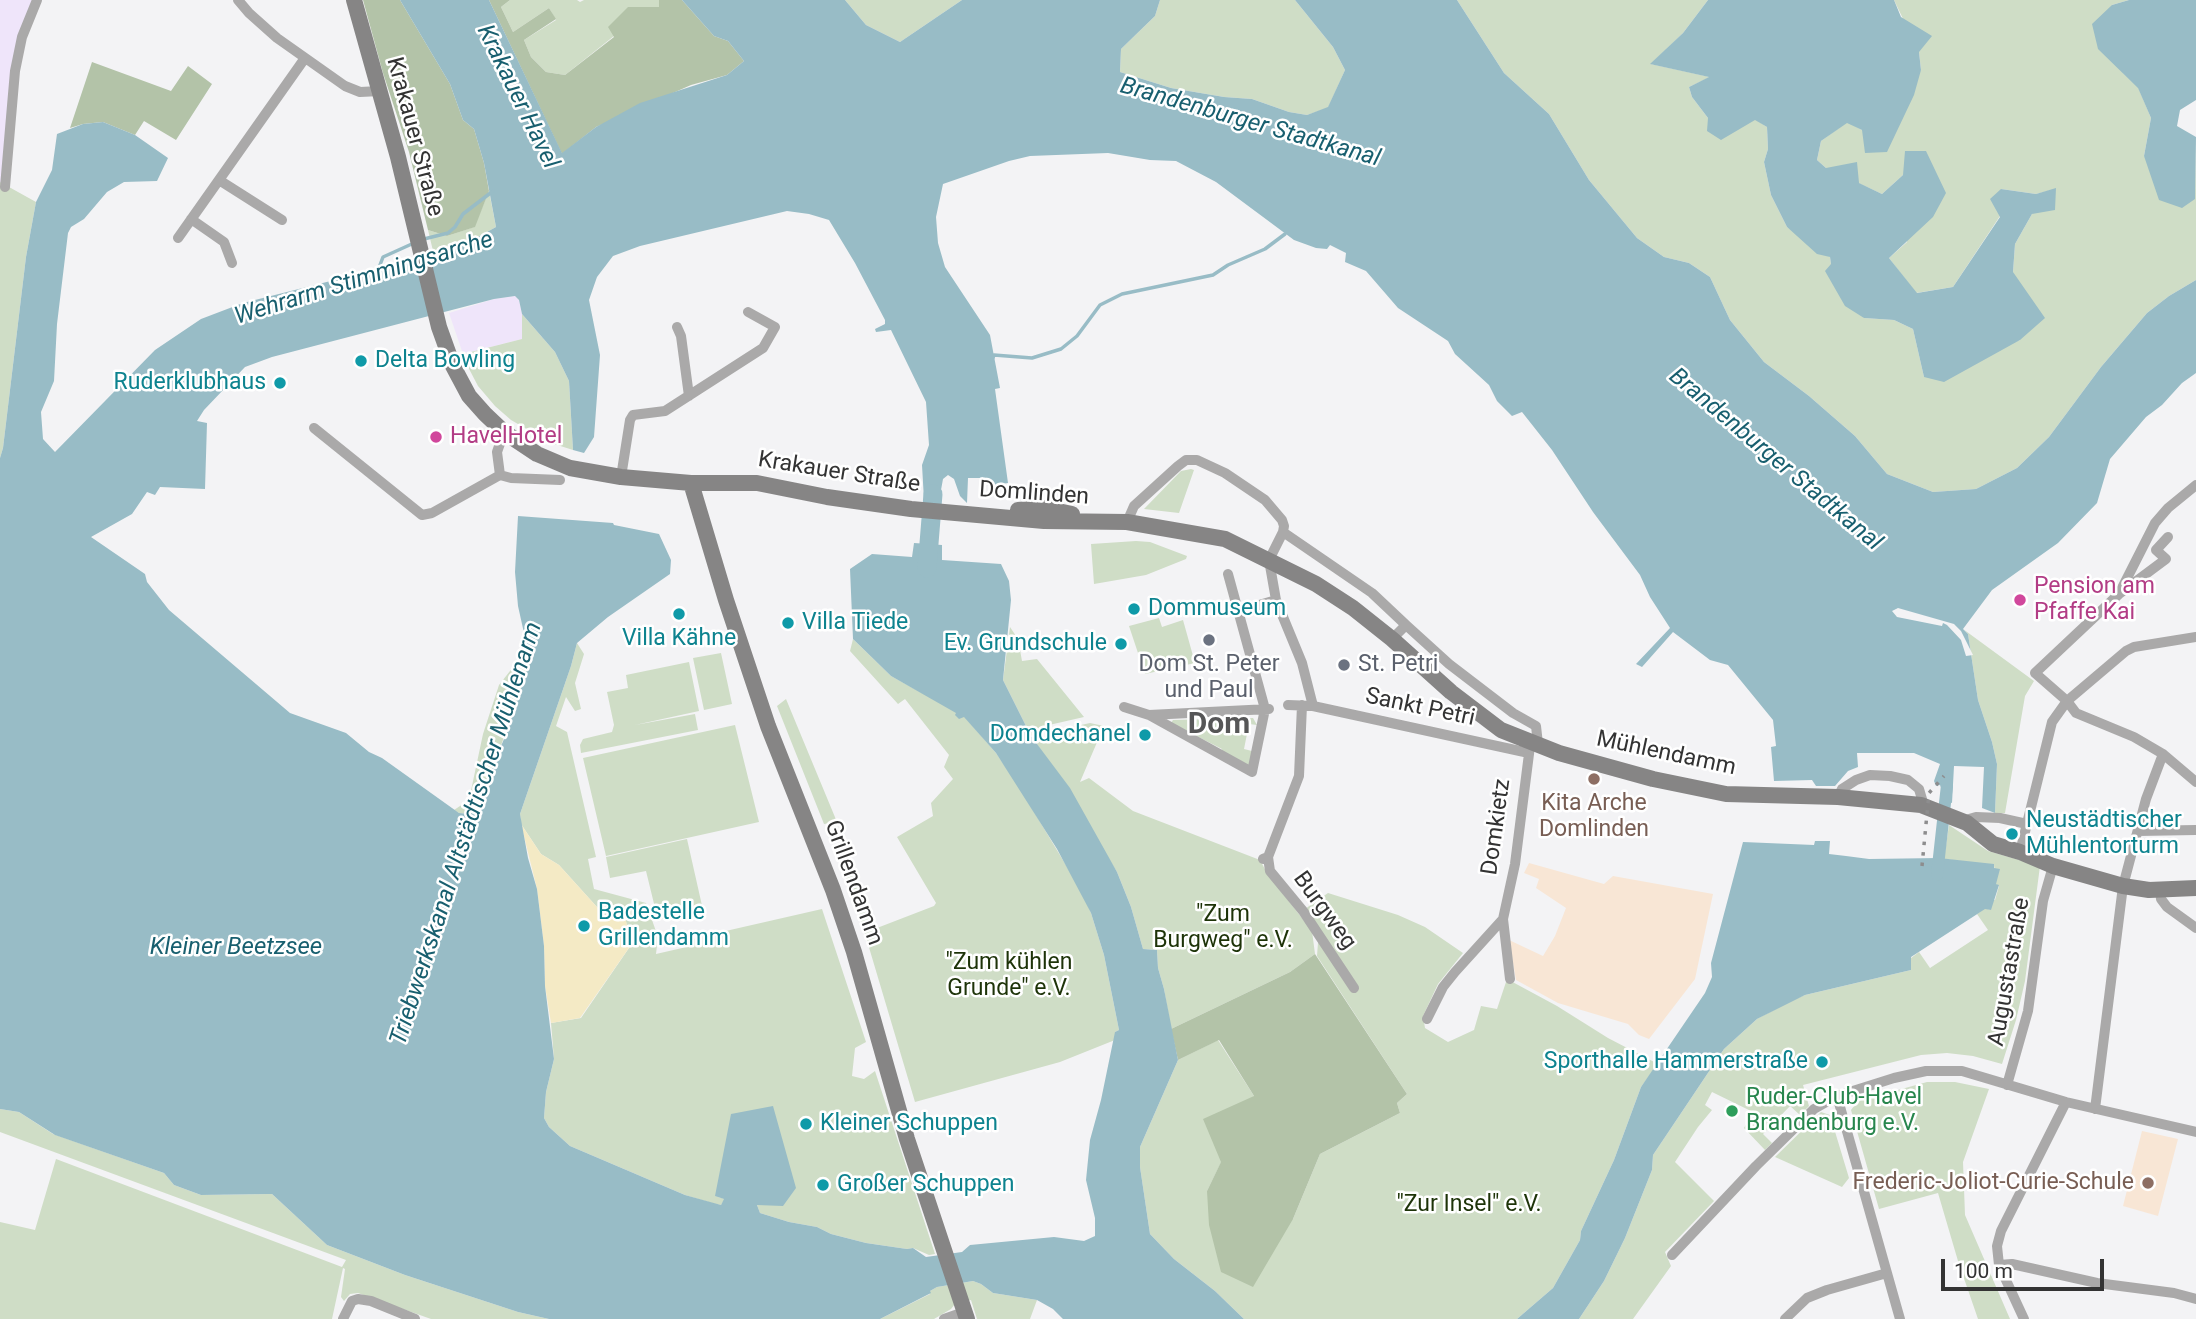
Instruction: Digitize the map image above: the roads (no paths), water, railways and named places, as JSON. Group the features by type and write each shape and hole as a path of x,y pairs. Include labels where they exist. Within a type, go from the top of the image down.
{"street":[{"path":"5,187 15,71 22,37 37,0"},
{"path":"238,0 277,38 345,86 360,92 380,92"},
{"name":"Krakauer Straße","path":"354,0 439,327 459,379 477,405 504,432 537,454 570,468 621,477 691,483 757,482 827,498 966,513"},
{"path":"178,238 305,58"},
{"path":"219,180 282,220"},
{"path":"191,219 224,242 232,263"},
{"path":"621,477 630,419 634,415 665,411 764,348 775,327 748,312"},
{"path":"677,327 681,336 689,396"},
{"path":"314,428 422,515 432,513 500,475 560,480"},
{"path":"500,475 497,452 504,432"},
{"path":"1128,522 1134,506 1178,466 1185,460 1197,460 1225,473 1265,500 1282,520 1283,532 1269,560"},
{"name":"Grillendamm","path":"691,483 768,726 830,882 854,952 907,1139 964,1311"},
{"path":"2119,594 2155,523 2168,508 2196,485"},
{"name":"Domlinden","path":"966,513 1044,521 1128,522 1225,539 1316,584 1353,608 1489,722 1532,746"},
{"path":"1283,532 1373,593 1448,664 1513,713 1536,726 1532,746"},
{"path":"2156,550 2168,537"},
{"path":"2145,542 2166,559 2119,594 2035,673 2067,701 2076,713 2134,737 2163,754 2196,782"},
{"name":"Burgweg","path":"1269,560 1276,600 1302,663 1308,705 1299,776 1266,858 1270,871 1303,911 1354,988"},
{"path":"1124,707 1149,715 1252,772 1267,709 1228,575"},
{"path":"1239,611 1276,600"},
{"path":"1392,639 1406,625"},
{"path":"2020,852 2052,722 2067,701 2134,647 2196,637"},
{"name":"Sankt Petri","path":"1288,705 1308,705 1532,746"},
{"path":"1149,715 1267,709"},
{"name":"Mühlendamm","path":"1532,746 1653,779 1727,794 1905,802 1960,820 1993,844 2053,866 2123,886 2160,890 2196,888"},
{"name":"Domkietz","path":"1510,979 1503,919 1515,864 1532,746"},
{"path":"2095,1109 2123,886 2163,754"},
{"path":"1838,797 1842,789 1856,780 1870,775 1890,776 1908,780 1919,789 1928,808"},
{"name":"Mühlendamm","path":"1960,820 1976,817 2000,818 2027,824"},
{"path":"2138,831 2196,830"},
{"name":"Augustastraße","path":"2007,1085 2028,1011 2043,901 2053,866"},
{"path":"2160,890 2161,899 2167,907 2196,928"},
{"name":"Domkietz","path":"1427,1019 1443,987 1503,919"},
{"path":"1672,1255 1814,1109 1837,1096 1894,1078 1926,1071 1962,1071 2066,1102 2196,1132"},
{"path":"1837,1096 1900,1319"},
{"path":"2024,1319 1999,1265 1997,1246 2001,1231 2066,1102"},
{"path":"1999,1265 2011,1264 2097,1283 2174,1293 2196,1299"},
{"path":"1785,1319 1807,1298 1887,1273"},
{"path":"343,1319 352,1301 358,1299 371,1301 415,1319"},
{"path":"944,1319 964,1311"}],"water":[{"path":"400,0 489,0 562,153 596,127 640,103 727,75 744,61 728,41 714,36 682,0 845,0 866,25 900,42 962,0 1160,0 1155,16 1121,49 1120,72 1171,88 1252,99 1289,112 1307,115 1328,107 1345,70 1333,47 1295,0 1457,0 1504,73 1549,114 1589,180 1637,238 1664,257 1689,263 1710,277 1730,320 1764,362 1855,436 1887,474 1933,492 1976,489 2017,468 2049,437 2101,367 2147,313 2196,280 2196,373 2146,417 2110,459 2097,503 2058,543 1992,590 1963,629 1968,634 1978,700 1997,764 1995,813 1982,808 1984,767 1954,766 1952,803 1942,800 1941,796 1944,795 1940,785 1936,786 1934,781 1940,764 1914,753 1857,753 1858,767 1848,771 1835,786 1816,786 1812,780 1774,781 1771,747 1776,746 1773,720 1728,665 1710,660 1673,632 1642,667 1636,664 1670,628 1650,597 1640,575 1522,412 1512,416 1497,401 1489,385 1455,354 1448,341 1398,308 1366,271 1345,262 1346,253 1330,245 1327,249 1316,248 1294,240 1216,182 1176,161 1108,153 1030,156 943,184 936,217 938,243 945,267 990,335 1000,388 995,389 1008,483 988,486 987,478 968,478 967,503 960,496 954,479 948,475 943,479 939,501 924,500 922,465 929,445 926,402 891,330 876,332 875,329 885,324 885,320 829,220 809,214 787,211 640,246 613,256 597,277 589,300 600,355 594,437 584,453 573,450 569,381 555,352 522,314 519,300 515,296 494,299 272,357 245,367 197,421 207,423 205,489 160,487 155,495 147,492 132,514 91,537 145,574 147,582 169,610 290,713 346,733 369,752 382,758 459,813 469,814 480,804 530,660 518,606 515,572 518,516 613,523 659,534 671,560 670,574 608,617 577,643 520,814 537,889 554,1059 546,1092 544,1118 549,1127 570,1146 685,1195 721,1205 724,1199 715,1196 731,1114 773,1106 796,1188 783,1206 757,1205 760,1213 866,1243 913,1248 926,1257 962,1252 970,1245 1054,1237 1084,1241 1095,1236 1095,1218 1086,1180 1090,1140 1115,1032 1119,1030 1104,955 1091,913 1057,849 996,753 964,717 959,719 956,713 891,676 853,639 850,569 872,554 912,557 914,543 942,545 942,560 1001,564 1009,581 1011,600 1003,680 1031,736 1070,788 1117,872 1143,949 1157,950 1158,968 1178,1060 1140,1147 1140,1167 1150,1234 1174,1259 1215,1291 1244,1319 1063,1319 1053,1309 1037,1300 993,1293 973,1281 937,1287 930,1291 931,1293 880,1319 549,1319 518,1312 405,1275 327,1245 272,1194 201,1195 174,1185 164,1173 55,1135 19,1112 0,1109 0,458 26,257 36,202 52,170 57,134 83,124 103,122 135,135 168,158 157,181 124,182 107,192 68,233 57,324 54,381 41,412 43,439 55,452 155,350 201,319 243,303 454,250 496,227 484,163 474,129 463,120 450,84"},
{"path":"1708,0 1894,0 1901,17 1932,36 1919,52 1921,70 1914,95 1887,152 1865,153 1862,130 1847,123 1821,141 1817,160 1826,168 1857,162 1859,183 1882,194 1903,175 1905,151 1926,151 1946,193 1933,217 1889,258 1917,293 1953,287 2000,217 1990,199 2001,189 2036,194 2056,188 2055,210 2032,214 2015,244 2013,272 2045,318 2020,340 1944,382 1924,377 1913,329 1894,320 1864,318 1845,306 1825,271 1831,264 1830,257 1817,254 1787,227 1771,195 1764,162 1768,149 1767,127 1755,120 1721,140 1707,131 1708,118 1692,97 1689,87 1709,77 1650,64 1683,33"},
{"path":"2129,0 2196,0 2196,100 2180,110 2177,126 2196,137 2195,199 2182,208 2159,200 2144,156 2151,118 2138,88 2098,49 2092,24 2112,5"},
{"path":"1815,841 1830,841 1829,854 1869,859 1939,858 1994,864 1994,868 2000,869 1996,884 1999,885 1991,910 1985,909 1911,957 1911,970 1805,995 1757,1019 1724,1049 1653,1155 1652,1170 1625,1238 1604,1281 1579,1319 1517,1319 1553,1288 1580,1240 1581,1231 1614,1160 1641,1087 1705,993 1712,977 1711,963 1743,842 1814,845"}],"waterway":[{"name":"Wehrarm Stimmingsarche","path":"424,239 448,233 463,214 493,191"},
{"path":"992,360 994,355 1032,358 1061,349 1077,336 1100,305 1122,294 1213,275 1228,265 1265,249 1285,234"},
{"name":"Wehrarm Stimmingsarche","path":"377,273 383,257 414,243"},
{"path":"927,568 933,494"},
{"path":"1937,875 1947,785"}],"railway":[{"path":"1922,866 1929,793 1944,776"}],"place":[{"name":"Delta Bowling","path":"361,361"},
{"name":"Ruderklubhaus","path":"280,383"},
{"name":"HavelHotel","path":"436,437"},
{"name":"Pension am Pfaffe Kai","path":"2020,600"},
{"name":"Dommuseum","path":"1134,609"},
{"name":"Villa Kähne","path":"679,614"},
{"name":"Villa Tiede","path":"788,623"},
{"name":"Dom St. Peter und Paul","path":"1209,640"},
{"name":"Ev. Grundschule","path":"1121,644"},
{"name":"St. Petri","path":"1344,665"},
{"name":"Domdechanel","path":"1145,735"},
{"name":"Kita Arche Domlinden","path":"1594,779"},
{"name":"Neustädtischer Mühlentorturm","path":"2012,834"},
{"name":"Badestelle Grillendamm","path":"584,926"},
{"name":"Sporthalle Hammerstraße","path":"1822,1062"},
{"name":"Ruder-Club-Havel Brandenburg e.V.","path":"1732,1111"},
{"name":"Kleiner Schuppen","path":"806,1124"},
{"name":"Frederic-Joliot-Curie-Schule","path":"2148,1183"},
{"name":"Großer Schuppen","path":"823,1185"}],"district":[{"name":"Dom","path":"1219,725"}],"water label":[{"name":"Krakauer Havel","path":"517,97"},
{"name":"Brandenburger Stadtkanal","path":"1250,123"},
{"name":"Brandenburger Stadtkanal","path":"1775,460"},
{"name":"Triebwerkskanal Altstädtischer Mühlenarm","path":"467,834"},
{"name":"Kleiner Beetzsee","path":"236,948"}],"park label":[{"name":"\"Zum Burgweg\" e.V.","path":"1223,928"},
{"name":"\"Zum kühlen Grunde\" e.V.","path":"1009,976"},
{"name":"\"Zur Insel\" e.V.","path":"1469,1205"}]}
